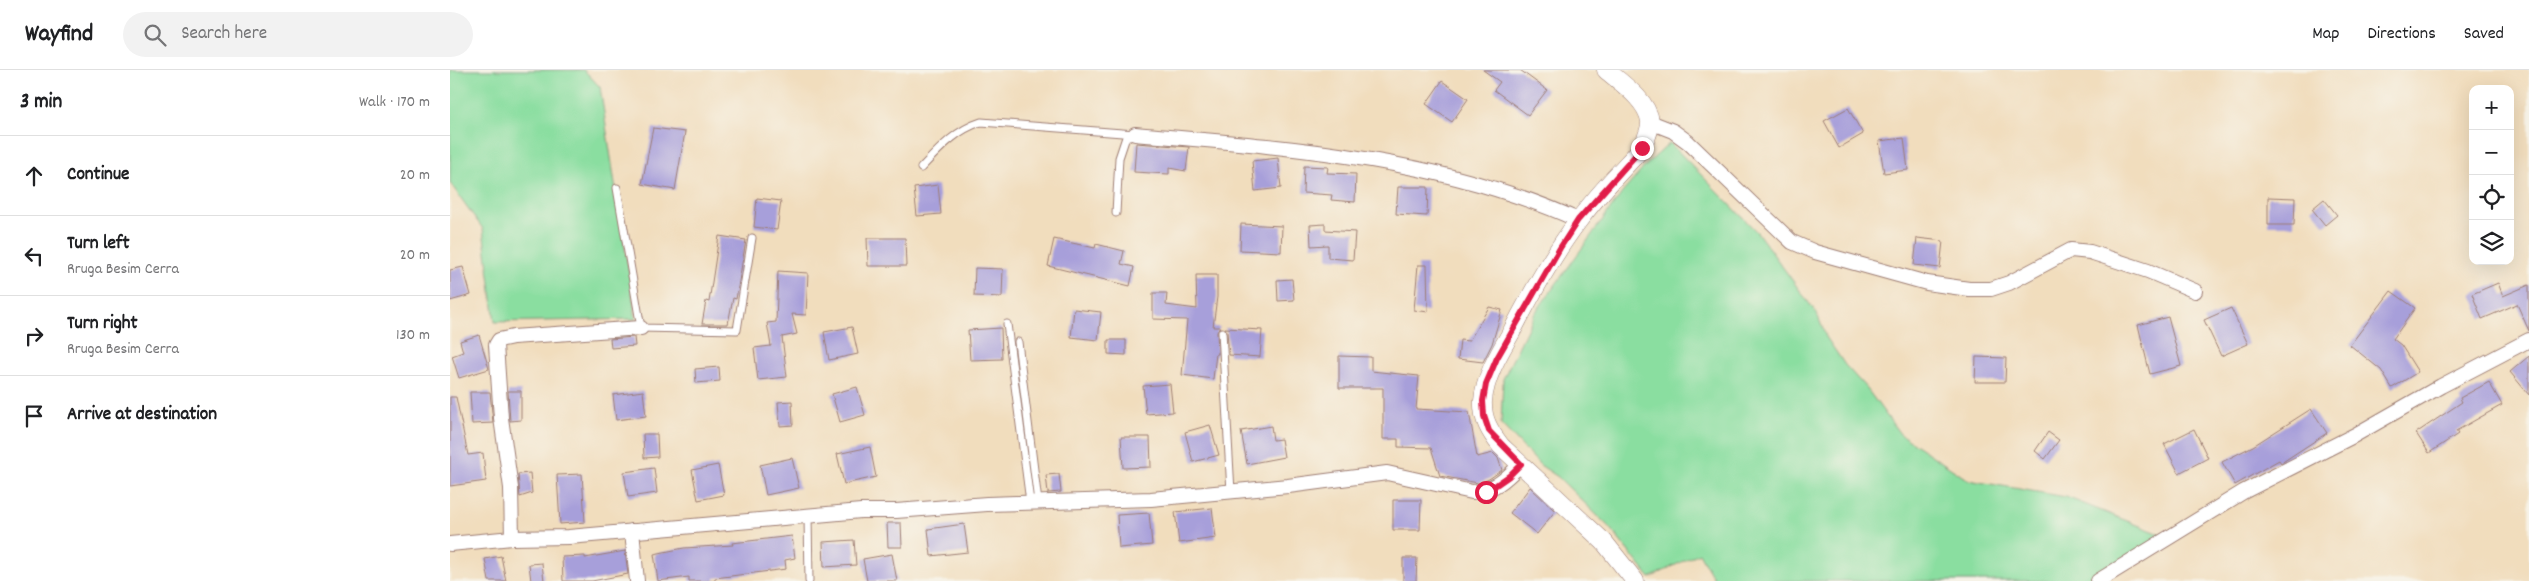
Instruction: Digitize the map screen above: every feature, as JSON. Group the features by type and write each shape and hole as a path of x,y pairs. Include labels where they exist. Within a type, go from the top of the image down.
{"street":[{"path":"1615,72 1645,108 1650,122 1642,148 1578,220 1497,358 1486,384 1483,401 1484,416 1489,431 1521,464 1604,542 1635,581"},
{"path":"1650,122 1673,131 1688,142 1792,242 1814,252 1927,283 1991,289 2009,283 2071,250 2090,252 2148,271 2195,291"},
{"path":"1135,134 1320,151 1382,161 1464,180 1543,204 1578,220"},
{"path":"512,538 511,488 501,418 496,344 499,340 513,337 641,328"},
{"path":"2098,581 2243,492 2356,435 2441,386 2529,340"},
{"path":"450,544 512,538 569,537 808,516 1034,502 1151,499 1231,492 1387,473 1472,492 1486,492 1509,476 1521,464"},
{"path":"632,531 638,581"}],"lane":[{"path":"921,168 946,142 965,127 981,122 1135,134"},
{"path":"1116,214 1116,183 1121,148 1126,137 1135,134"},
{"path":"617,188 641,328 737,330 752,238"},
{"path":"1007,324 1034,502"},
{"path":"1222,332 1231,492"},
{"path":"1018,342 1034,502"},
{"path":"808,516 809,581"}],"green space":[{"path":"450,70 584,70 600,87 636,319 495,322 483,229 450,183"},
{"path":"1670,143 1757,232 1817,314 1826,337 1845,365 1867,389 1900,434 1968,480 2066,497 2168,537 2098,581 1715,581 1699,553 1650,578 1609,527 1558,477 1540,465 1501,424 1503,379 1535,313 1622,193 1647,164"}],"building":[{"path":"1483,70 1520,70 1547,90 1528,115 1494,90 1500,82"},
{"path":"1442,81 1468,99 1452,122 1426,104"},
{"path":"1848,108 1863,134 1839,148 1824,121"},
{"path":"653,128 685,132 675,190 642,184"},
{"path":"1904,138 1908,170 1884,173 1879,141"},
{"path":"1136,143 1189,147 1186,171 1169,168 1169,174 1134,172"},
{"path":"1278,158 1281,188 1255,191 1252,161"},
{"path":"1304,166 1328,167 1327,173 1356,174 1355,202 1331,200 1332,195 1303,193"},
{"path":"938,185 941,214 917,216 914,188"},
{"path":"1398,187 1428,187 1427,216 1396,214"},
{"path":"2268,197 2295,198 2294,225 2268,225"},
{"path":"757,198 781,201 777,230 754,227"},
{"path":"2324,199 2337,215 2325,225 2312,209"},
{"path":"1241,224 1282,226 1281,252 1240,250"},
{"path":"1325,224 1325,230 1355,232 1353,260 1328,258 1328,245 1311,246 1310,225"},
{"path":"719,236 746,240 736,299 733,298 728,324 702,324 706,301 709,302"},
{"path":"867,238 905,238 906,266 868,266"},
{"path":"1917,238 1943,241 1940,268 1914,265"},
{"path":"1054,239 1095,248 1096,244 1124,251 1121,264 1134,267 1130,286 1048,266"},
{"path":"1418,265 1427,265 1428,312 1414,310"},
{"path":"463,267 471,295 450,301 450,270"},
{"path":"975,268 1003,269 1002,297 974,296"},
{"path":"778,271 808,273 806,315 792,314 797,334 782,337 787,377 758,380 754,348 771,346 767,323 776,322"},
{"path":"1196,275 1217,275 1217,297 1213,327 1220,327 1217,332 1218,354 1216,354 1213,379 1182,375 1187,320 1153,319 1153,293 1167,293 1166,305 1197,309"},
{"path":"1292,279 1294,300 1278,301 1277,280"},
{"path":"2498,283 2503,296 2529,285 2529,331 2517,304 2482,319 2472,294"},
{"path":"2391,291 2415,308 2393,339 2401,345 2418,372 2392,388 2381,370 2350,345"},
{"path":"1489,307 1502,310 1492,344 1483,362 1458,359 1460,340 1469,341"},
{"path":"2231,308 2248,344 2221,356 2204,320"},
{"path":"1074,309 1101,312 1098,340 1071,337"},
{"path":"2168,317 2181,366 2150,374 2138,325"},
{"path":"852,327 858,354 829,360 824,332"},
{"path":"1001,328 1002,359 970,360 968,330"},
{"path":"1225,328 1262,330 1260,357 1229,355"},
{"path":"479,335 489,369 459,378 452,356 463,352 460,341"},
{"path":"634,337 635,346 611,348 610,339"},
{"path":"1108,340 1126,340 1126,355 1108,354"},
{"path":"1339,356 1371,357 1371,371 1419,376 1416,409 1469,412 1477,457 1493,453 1498,458 1502,470 1489,479 1478,483 1440,476 1431,448 1398,447 1398,439 1383,439 1383,388 1339,388"},
{"path":"2529,356 2529,395 2510,372"},
{"path":"1976,357 2006,358 2005,382 1975,382"},
{"path":"719,367 720,381 696,383 695,369"},
{"path":"2489,382 2502,405 2456,431 2458,434 2429,453 2416,433 2462,402 2460,398"},
{"path":"1170,384 1173,412 1146,414 1143,386"},
{"path":"857,387 865,415 840,422 832,394"},
{"path":"508,391 521,391 521,420 510,421"},
{"path":"643,391 646,416 616,420 613,395"},
{"path":"470,392 490,392 493,423 472,424"},
{"path":"450,397 456,397 468,455 483,453 486,481 450,486"},
{"path":"792,401 793,425 780,426 778,402"},
{"path":"2311,409 2327,433 2281,463 2279,460 2235,485 2222,462 2253,446"},
{"path":"1210,425 1219,455 1193,462 1185,432"},
{"path":"1271,426 1273,440 1281,439 1284,457 1247,464 1241,431"},
{"path":"2194,429 2208,458 2179,473 2164,444"},
{"path":"2048,432 2059,440 2045,459 2035,451"},
{"path":"643,434 657,434 658,457 644,458"},
{"path":"1121,437 1150,437 1151,467 1123,468"},
{"path":"870,447 876,477 844,484 837,454"},
{"path":"792,458 799,488 766,495 760,465"},
{"path":"718,465 724,495 698,500 692,470"},
{"path":"654,468 657,493 628,497 624,472"},
{"path":"530,473 532,493 520,497 518,474"},
{"path":"582,474 585,522 560,524 557,475"},
{"path":"1059,474 1061,492 1048,493 1046,475"},
{"path":"1530,487 1555,511 1537,534 1510,513"},
{"path":"1393,500 1421,500 1420,530 1393,530"},
{"path":"1212,508 1216,538 1179,543 1175,512"},
{"path":"1149,513 1152,545 1119,548 1117,515"},
{"path":"887,523 901,523 902,547 888,547"},
{"path":"964,524 968,552 931,556 928,529"},
{"path":"792,536 795,558 785,560 786,569 715,578 715,581 689,581 689,577 658,581 654,554 684,548 733,545 732,543"},
{"path":"854,540 856,565 824,567 823,542"},
{"path":"625,551 628,574 592,581 563,581 562,557 585,556 585,558"},
{"path":"892,554 897,581 867,581 863,559"},
{"path":"501,556 506,581 489,581 485,559"},
{"path":"1403,558 1417,558 1416,581 1403,581"},
{"path":"542,563 544,581 531,581 529,564"}],"route":[{"path":"1486,492 1509,476 1521,464 1501,446 1489,431 1484,416 1483,401 1486,384 1497,358 1536,288 1578,220 1642,148"}]}
